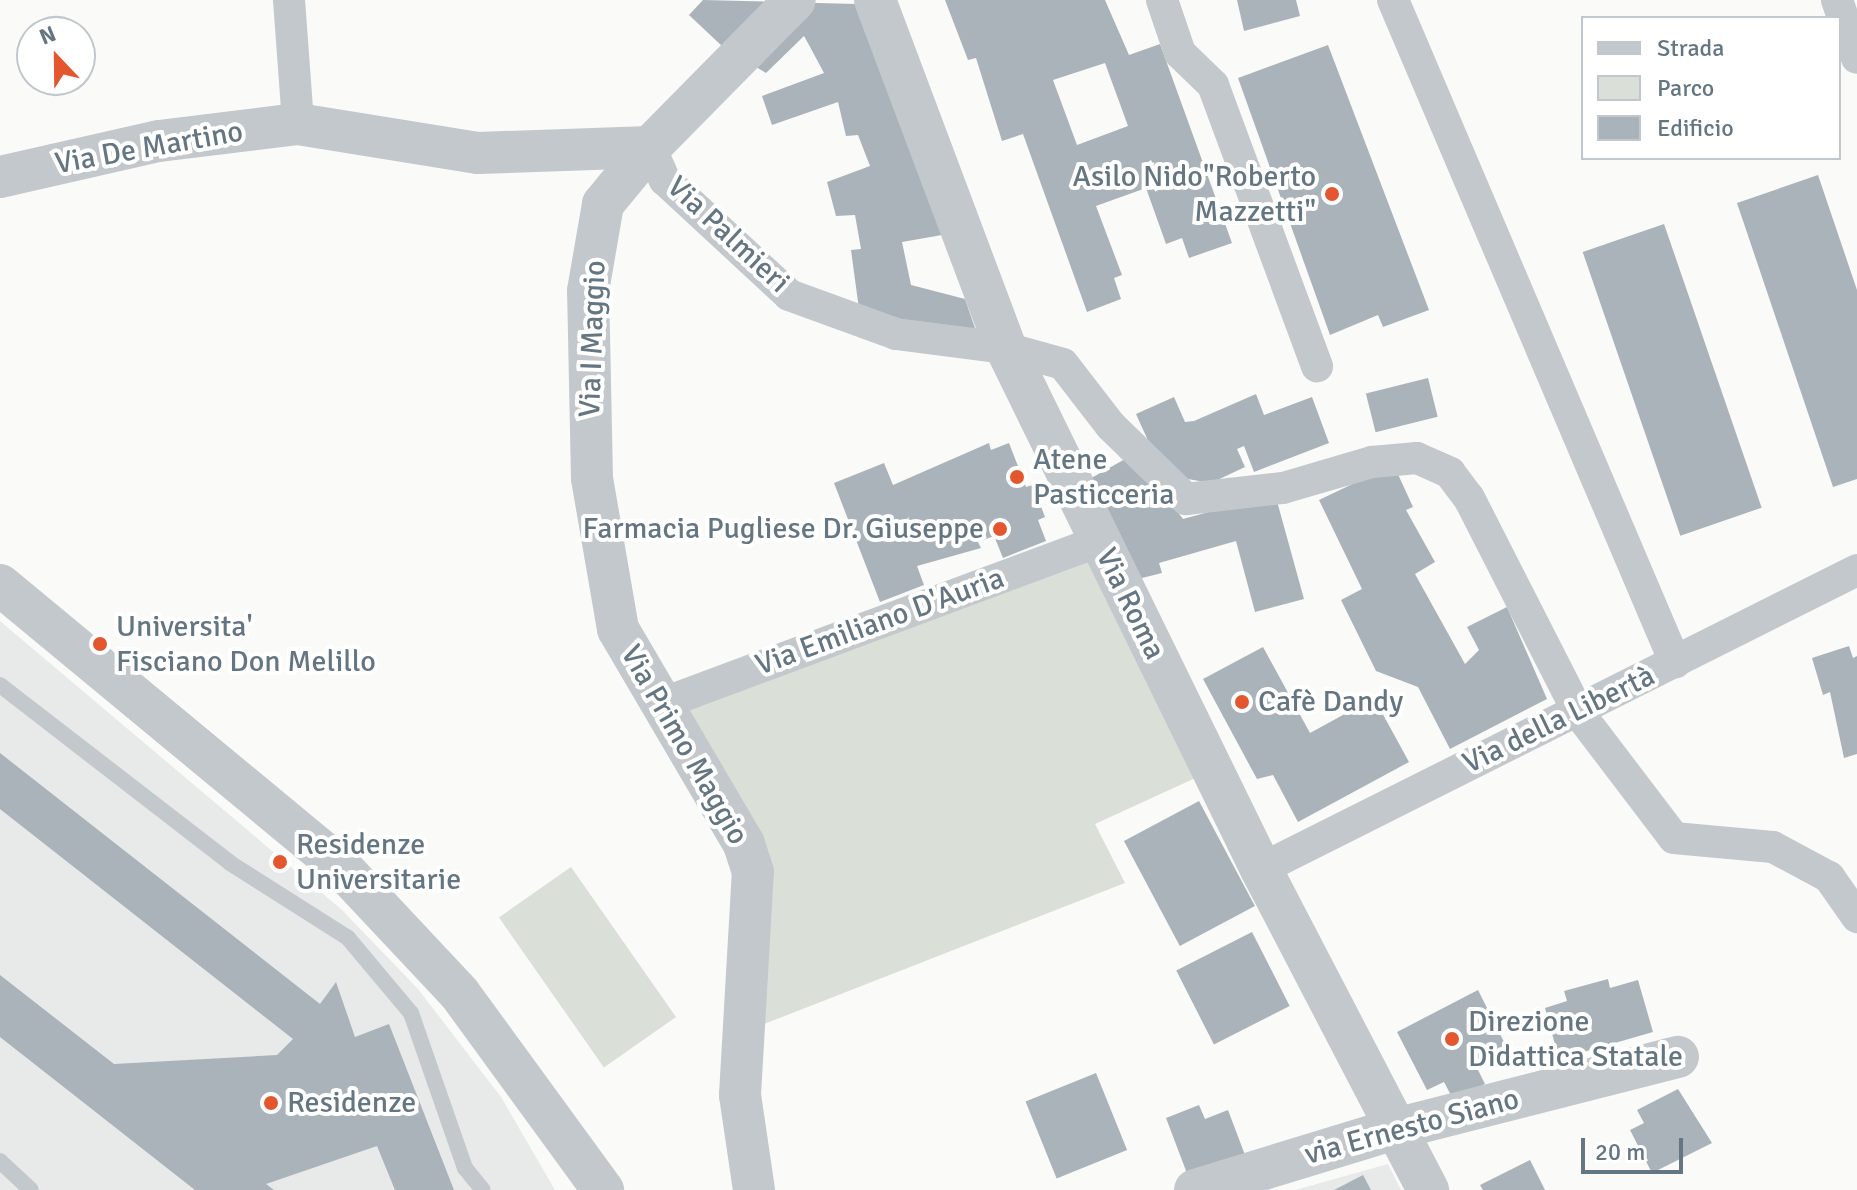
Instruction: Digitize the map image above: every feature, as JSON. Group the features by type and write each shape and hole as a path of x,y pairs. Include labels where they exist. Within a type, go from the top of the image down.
{"street":[{"path":"289,0 298,124"},
{"name":"Via I Maggio","path":"603,547 592,478 588,291 603,204 650,147 795,0"},
{"name":"Via Roma","path":"875,0 1006,348 1261,869 1428,1190"},
{"path":"1162,0 1180,53 1213,85 1317,366"},
{"path":"1393,0 1675,662"},
{"path":"1837,0 1857,58"},
{"name":"Via De Martino","path":"0,177 159,141 298,124 478,153 650,147"},
{"name":"Via Palmieri","path":"650,147 665,180 789,295 896,334 1006,348 1063,364 1111,426 1186,499 1283,488 1372,462 1417,458 1450,473 1469,498 1578,712"},
{"name":"Via Emiliano D'Auria","path":"661,704 1099,541"},
{"name":"Via Primo Maggio","path":"603,547 618,629 744,844 753,872 740,1095 752,1187"},
{"name":"Via della Libertà","path":"1261,869 1857,570"},
{"path":"0,585 340,866 460,994 603,1190"},
{"path":"1578,712 1674,838 1773,847 1829,877 1857,917"},
{"name":"via Ernesto Siano","path":"1195,1190 1395,1129 1678,1057"},
{"path":"561,1135 582,1190"}],"lane":[{"path":"0,685 230,863 348,938 411,1013 465,1168 483,1190"},
{"path":"0,1161 31,1190"}],"shaded area":[{"path":"0,621 342,910 418,989 501,1097 555,1190 0,1190"},
{"path":"1388,1164 1401,1190 1295,1190"}],"green space":[{"path":"1082,534 1202,775 1095,824 1125,883 754,1028 766,887 661,695"},
{"path":"571,867 676,1017 604,1067 499,917"}],"building":[{"path":"703,0 856,4 942,235 902,242 911,285 965,299 976,331 941,333 859,309 851,250 861,249 855,215 836,216 827,182 870,166 858,135 846,136 838,102 772,125 762,96 824,73 809,45 804,36 766,73 723,47 689,15"},
{"path":"945,0 1105,0 1129,55 1160,44 1232,243 1189,258 1182,238 1166,244 1146,188 1096,206 1122,275 1114,278 1121,299 1087,312 1023,134 1002,141 976,58 968,60","holes":["1105,63 1128,126 1077,145 1053,80"]},
{"path":"1237,0 1296,0 1300,16 1244,31"},
{"name":"Asilo Nido\"Roberto Mazzetti\"","path":"1328,45 1429,310 1383,327 1378,315 1330,335 1238,78"},
{"path":"1818,175 1857,290 1857,479 1833,487 1737,203"},
{"path":"1664,224 1762,508 1680,536 1583,252"},
{"path":"1428,378 1438,417 1376,432 1366,393"},
{"path":"1256,394 1264,415 1312,397 1329,443 1254,472 1244,446 1237,449 1245,467 1211,483 1176,477 1155,456 1136,414 1174,397 1185,422 1194,421"},
{"path":"989,443 991,450 1009,443 1026,487 1033,485 1045,517 1038,520 1046,541 1003,558 994,536 978,542 981,548 917,566 924,585 880,602 834,483 884,463 893,485"},
{"path":"1134,454 1183,519 1275,494 1304,599 1255,612 1236,541 1159,563 1162,573 1138,579 1086,481"},
{"path":"1388,467 1396,470 1413,507 1406,510 1435,562 1415,574 1465,664 1479,650 1467,627 1507,607 1547,699 1450,749 1418,687 1376,671 1341,600 1362,589 1319,500"},
{"path":"1849,646 1853,658 1857,656 1857,754 1844,758 1830,692 1823,695 1812,658"},
{"path":"1263,647 1310,733 1374,698 1409,762 1298,822 1273,775 1257,779 1203,679"},
{"path":"0,753 320,1004 336,982 355,1037 389,1024 454,1190 395,1190 377,1146 266,1184 274,1190 195,1190 0,1037 0,975 114,1064 277,1055 293,1039 0,809"},
{"path":"1199,801 1255,906 1180,946 1124,841"},
{"path":"1252,932 1290,1006 1214,1045 1176,971"},
{"path":"1608,979 1610,988 1638,980 1653,1032 1559,1059 1545,1008 1567,1001 1564,991"},
{"name":"Direzione Didattica Statale","path":"1478,990 1506,1046 1474,1062 1485,1084 1453,1099 1444,1082 1427,1090 1397,1032"},
{"path":"1096,1073 1127,1150 1057,1178 1026,1101"},
{"path":"1678,1089 1712,1143 1652,1173 1630,1130 1644,1123 1637,1110"},
{"path":"1199,1105 1205,1119 1228,1110 1245,1155 1188,1176 1166,1118"},
{"path":"1530,1160 1545,1190 1483,1190 1480,1185"},
{"path":"1363,1175 1371,1190 1334,1190"}],"place":[{"name":"Asilo Nido\"Roberto Mazzetti\"","path":"1332,194"},
{"name":"Atene Pasticceria","path":"1017,477"},
{"name":"Farmacia Pugliese Dr. Giuseppe","path":"1000,529"},
{"name":"Universita' Fisciano Don Melillo","path":"100,644"},
{"name":"Cafè Dandy","path":"1242,702"},
{"name":"Residenze Universitarie","path":"280,862"},
{"name":"Direzione Didattica Statale","path":"1452,1039"},
{"name":"Residenze","path":"271,1103"}]}
